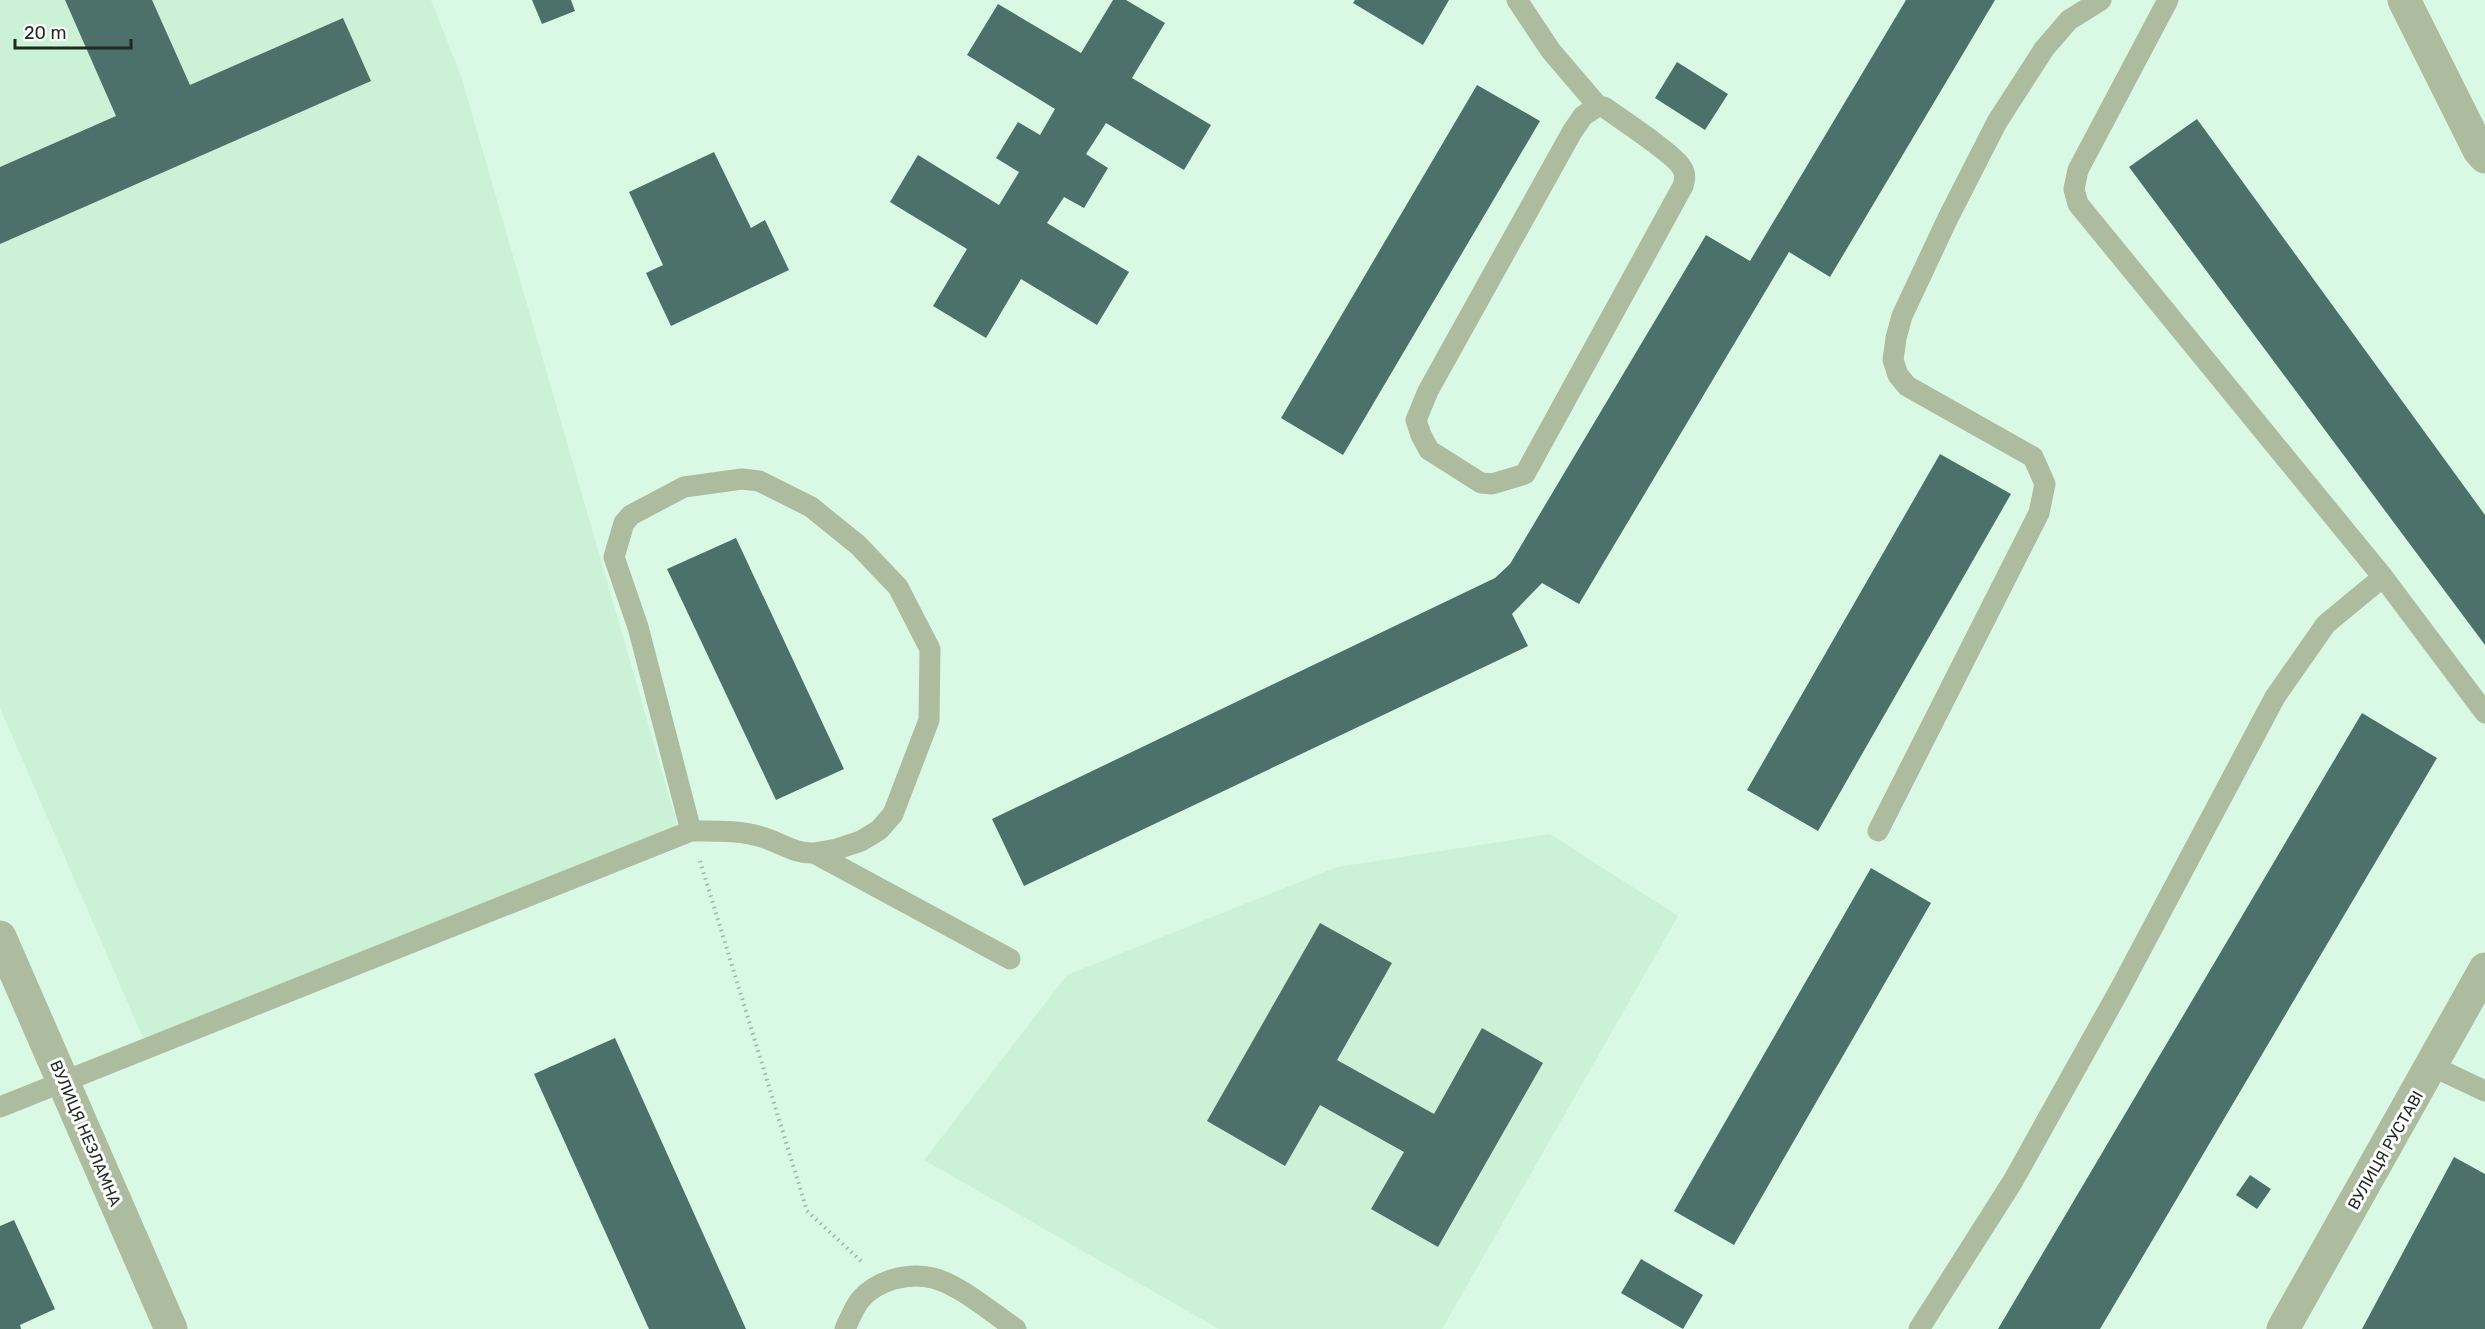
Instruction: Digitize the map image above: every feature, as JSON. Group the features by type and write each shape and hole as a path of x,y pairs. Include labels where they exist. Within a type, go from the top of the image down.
{"street":[{"path":"2404,0 2485,158"},
{"name":"ВУЛИЦЯ НЕЗЛАМНА","path":"0,937 171,1329"},
{"name":"ВУЛИЦЯ РУСТАВІ","path":"2283,1329 2485,969"}],"lane":[{"path":"1517,0 1551,51 1598,106 1604,107 1681,164 1684,171 1683,186 1525,474 1492,484 1481,483 1429,450 1420,435 1416,420 1428,391 1572,132 1584,116 1598,106"},
{"path":"1878,831 2039,513 2045,484 2033,457 1907,386 1898,375 1893,360 1902,316 1997,122 2044,49 2069,20 2101,0"},
{"path":"2168,0 2078,170 2074,189 2078,204 2383,577 2485,713"},
{"path":"0,1107 691,831 730,831 764,838 805,854 837,849 861,841 879,830 893,813 928,720 930,649 898,587 858,544 811,507 759,481 742,479 684,487 632,515 624,523 614,557 638,627 691,831"},
{"path":"1918,1329 2024,1161 2120,989 2275,697 2326,624 2383,577"},
{"path":"814,853 1010,959"},
{"path":"2432,1066 2485,1091"},
{"path":"845,1329 860,1299 884,1282 910,1275 933,1278 956,1288 1016,1329"}],"path":[{"path":"691,831 807,1211 884,1282"}],"shaded area":[{"path":"0,0 431,0 462,79 678,827 170,1042 164,1030 143,1038 0,708"},
{"path":"1550,834 1678,916 1442,1329 1219,1329 924,1160 1067,975 1337,867"}],"building":[{"path":"65,0 152,0 190,85 343,18 371,81 0,244 0,167 116,116"},
{"path":"532,0 571,0 575,11 542,24"},
{"path":"1113,0 1126,0 1165,23 1132,78 1211,125 1184,170 1106,123 1086,154 1108,168 1084,208 1064,197 1047,223 1129,272 1097,325 1021,279 986,338 933,306 967,249 890,202 918,155 999,205 1019,172 996,158 1018,122 1040,135 1055,109 967,55 998,4 1081,53"},
{"path":"1355,0 1449,0 1423,45 1353,3"},
{"path":"1906,0 1995,0 1830,277 1789,252 1579,604 1542,583 1512,614 1528,646 1024,886 992,819 1495,578 1510,564 1706,235 1750,261"},
{"path":"1677,62 1728,94 1705,130 1655,98"},
{"path":"1477,85 1540,121 1343,455 1281,418"},
{"path":"2197,119 2485,515 2485,645 2129,167"},
{"path":"714,152 751,228 765,220 789,270 671,326 646,273 663,265 629,192"},
{"path":"1940,454 2011,494 1818,831 1747,790"},
{"path":"736,538 844,769 776,800 667,569"},
{"path":"2362,713 2437,758 2100,1329 1998,1329"},
{"path":"1871,868 1931,903 1734,1245 1674,1211"},
{"path":"1320,923 1392,963 1337,1060 1434,1114 1482,1028 1543,1063 1438,1247 1371,1209 1404,1152 1320,1105 1285,1166 1207,1121"},
{"path":"615,1038 746,1329 649,1329 534,1074"},
{"path":"2454,1157 2485,1174 2485,1329 2362,1329"},
{"path":"2250,1175 2271,1189 2257,1209 2236,1195"},
{"path":"14,1220 55,1309 20,1325 21,1329 0,1329 0,1226"},
{"path":"1641,1259 1703,1295 1683,1329 1621,1293"}]}
